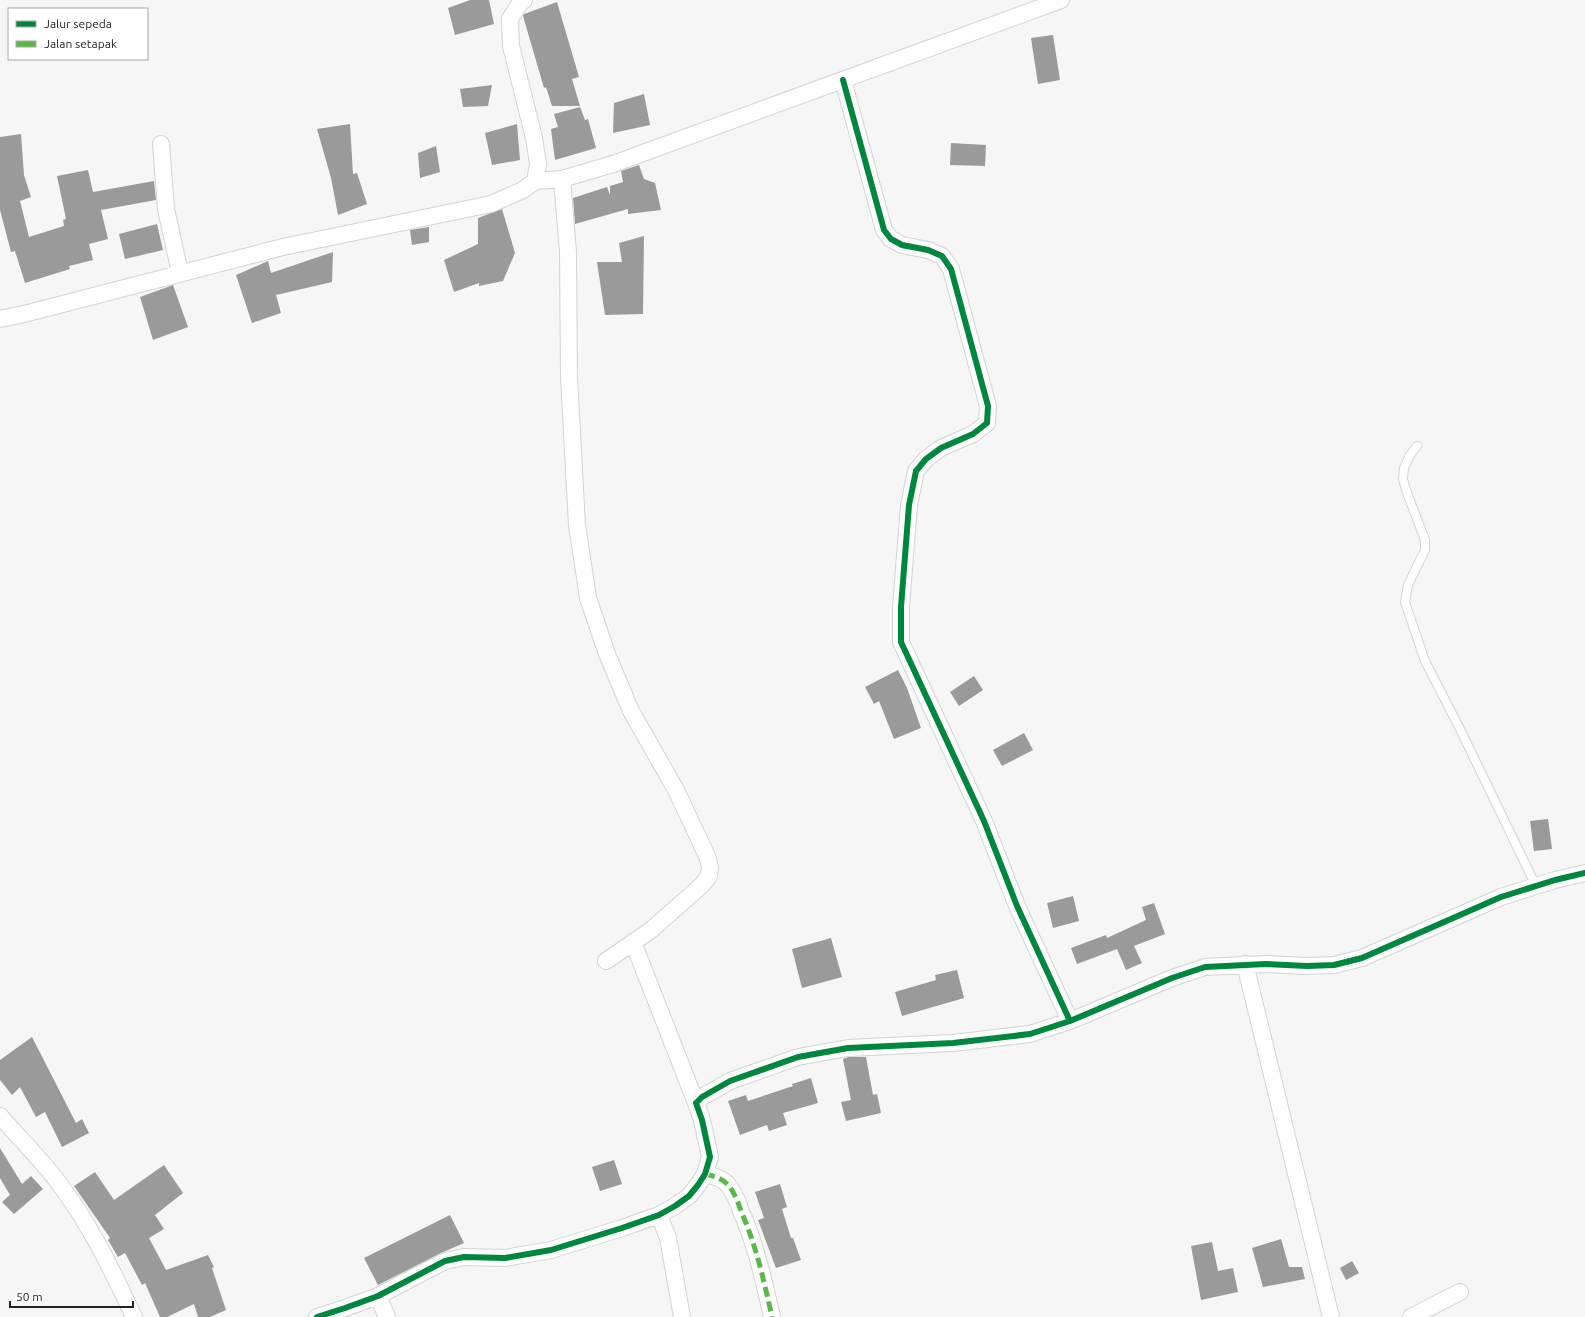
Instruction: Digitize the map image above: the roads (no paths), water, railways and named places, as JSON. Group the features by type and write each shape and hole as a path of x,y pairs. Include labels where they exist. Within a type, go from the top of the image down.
{"street":[{"path":"524,0 520,3 510,19 511,46 534,138 538,164 535,181"},
{"path":"0,319 283,247 491,204 523,190 535,181 562,179 613,164 1060,0"},
{"path":"843,80 884,230 891,239 902,245 928,250 942,256 951,269 988,406 987,423 973,434 941,448 926,459 916,472 908,513 901,608 901,642 984,821 1017,906 1070,1021"},
{"path":"161,144 166,209 180,273"},
{"path":"562,179 568,252 569,377 577,525 588,598 607,654 631,710 676,790 707,856 710,867 709,876 702,885 650,930 606,961"},
{"path":"696,1102 730,1081 798,1057 848,1048 953,1043 1030,1034 1070,1021 1172,978 1205,967 1245,964 1334,965 1362,958 1501,897 1555,880 1585,873"},
{"path":"633,942 696,1102 702,1120 710,1157 711,1176"},
{"path":"1245,964 1331,1317"},
{"path":"0,1116 58,1182 86,1223 106,1257 134,1317"},
{"path":"316,1317 378,1296 445,1261 464,1257 505,1258 552,1250 622,1228 661,1219 689,1196 698,1185 711,1176"},
{"path":"711,1176 728,1185 750,1233 763,1276 772,1317"},
{"path":"661,1219 668,1238 682,1317"},
{"path":"1411,1317 1460,1292"},
{"path":"378,1296 386,1317"}],"lane":[{"path":"1417,446 1404,468 1403,479 1425,540 1425,550 1408,585 1405,602 1425,661 1460,729 1536,886"}]}
